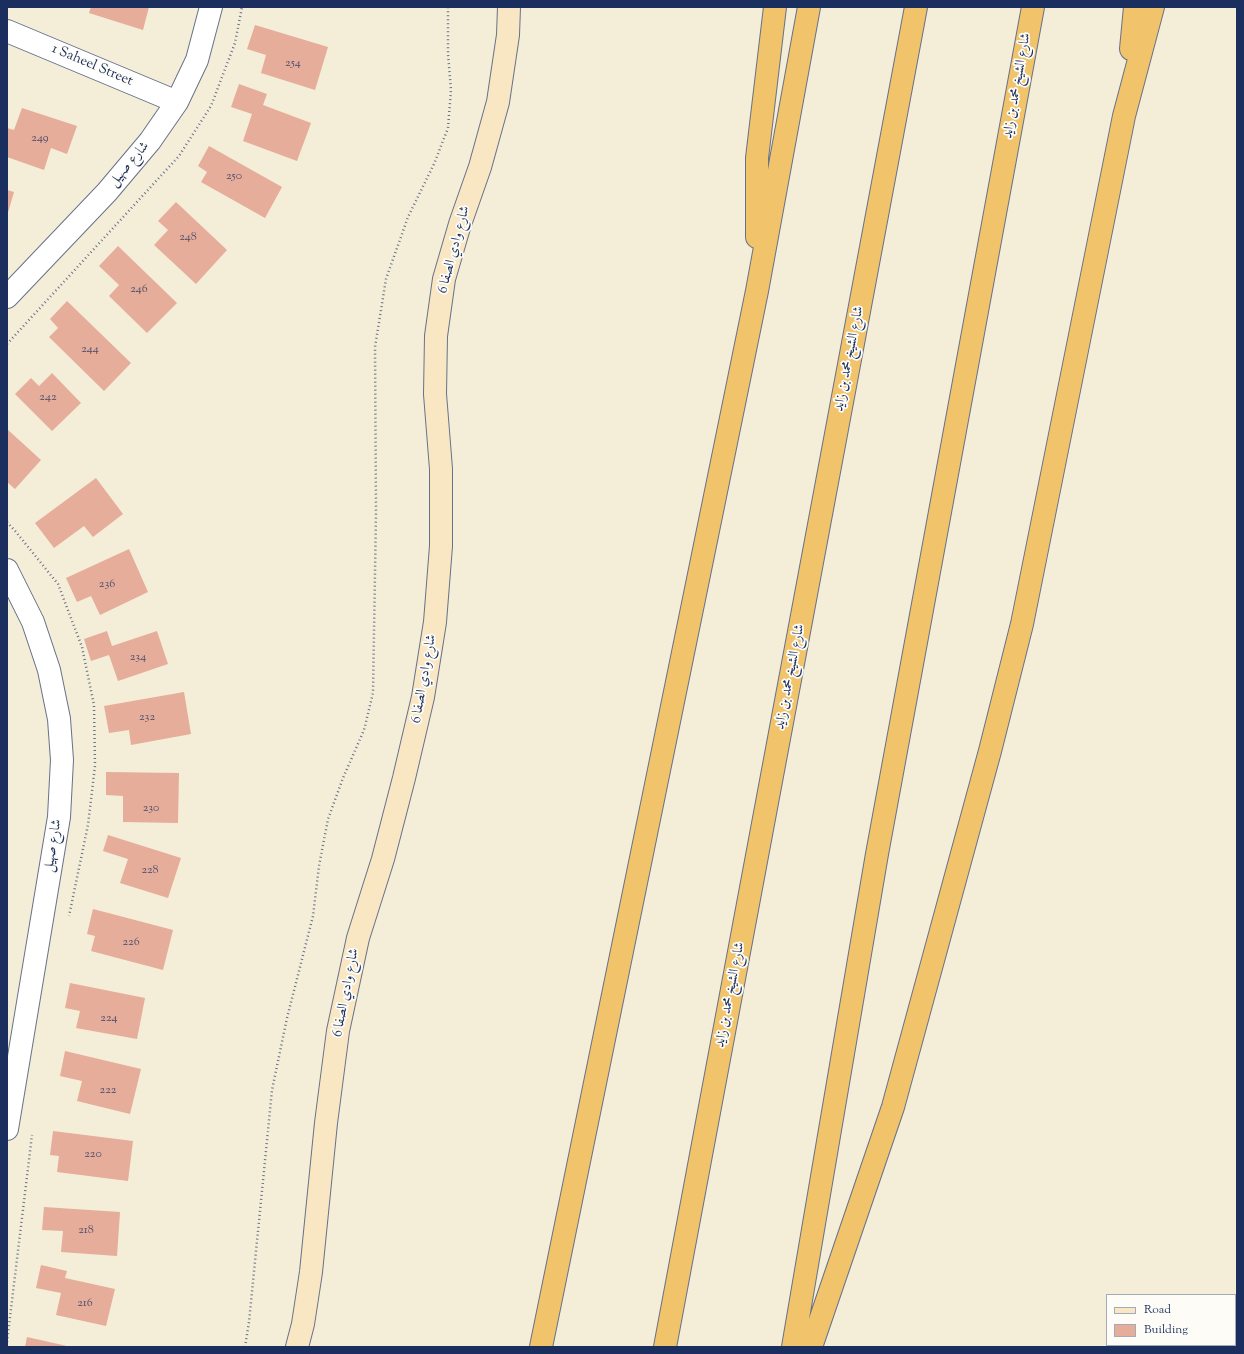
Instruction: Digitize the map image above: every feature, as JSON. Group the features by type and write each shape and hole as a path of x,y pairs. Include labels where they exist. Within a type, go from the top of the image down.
{"highway":[{"path":"757,291 757,158 775,7"},
{"path":"541,1347 757,291 809,7"},
{"name":"شارع الشيخ محمد بن زايد","path":"665,1347 916,7"},
{"name":"شارع الشيخ محمد بن زايد","path":"793,1347 877,854 1033,7"},
{"path":"1124,116 1135,7"},
{"path":"811,1347 893,1107 990,751 1024,616 1124,116 1154,7"}],"street":[{"name":"شارع صهيل","path":"7,297 107,192 150,141 177,102 197,60 211,7"},
{"name":"شارع وادي الصفا 6","path":"296,1347 303,1324 311,1272 326,1123 338,1031 358,938 383,859 404,778 423,697 435,622 441,546 441,469 435,394 436,336 444,279 460,224 480,167 498,102 508,35 509,7"},
{"name":"1 Saheel Street","path":"7,31 177,102"},
{"name":"شارع صهيل","path":"7,570 33,622 49,670 59,719 62,760 59,817 7,1129"}],"path":[{"path":"245,1347 249,1322 272,1090 287,1018 313,916 319,866 328,819 343,778 364,730 373,693 376,512 375,347 386,279 408,217 434,164 448,128 451,90 448,54 448,7"}],"building":[{"path":"91,7 149,7 143,30 89,13"},
{"path":"255,25 328,47 315,90 261,73 266,55 247,49"},
{"path":"239,84 267,94 263,105 311,123 297,161 243,141 252,114 231,107"},
{"path":"22,108 77,126 67,154 51,148 44,170 7,157 7,128 14,130"},
{"path":"209,146 282,187 265,218 201,182 207,172 198,166"},
{"path":"7,190 14,192 7,216"},
{"path":"176,202 227,250 196,284 154,245 168,230 158,221"},
{"path":"118,246 177,303 147,333 109,296 119,285 99,266"},
{"path":"67,301 131,363 104,391 49,337 58,328 50,319"},
{"path":"52,373 81,403 52,431 15,394 31,378 39,386"},
{"path":"7,429 41,460 15,489 7,482"},
{"path":"96,478 123,514 93,537 84,526 54,548 35,523"},
{"path":"129,549 148,592 100,615 91,596 77,602 66,578"},
{"path":"107,631 112,646 157,631 168,664 118,681 109,655 91,661 84,639"},
{"path":"184,692 191,734 131,745 129,730 109,733 104,706"},
{"path":"106,772 179,773 178,823 123,822 123,796 106,795"},
{"path":"108,835 181,858 168,898 120,883 128,859 103,851"},
{"path":"93,909 173,930 163,970 91,951 95,936 87,934"},
{"path":"70,983 145,998 137,1039 76,1028 80,1011 65,1008"},
{"path":"65,1051 141,1069 130,1114 77,1101 82,1081 60,1076"},
{"path":"53,1131 133,1141 128,1181 57,1172 59,1156 50,1155"},
{"path":"44,1207 120,1212 117,1256 61,1252 63,1231 42,1230"},
{"path":"41,1265 67,1271 65,1278 115,1289 106,1326 56,1315 61,1293 36,1288"},
{"path":"27,1337 67,1346 67,1347 25,1347"}]}
